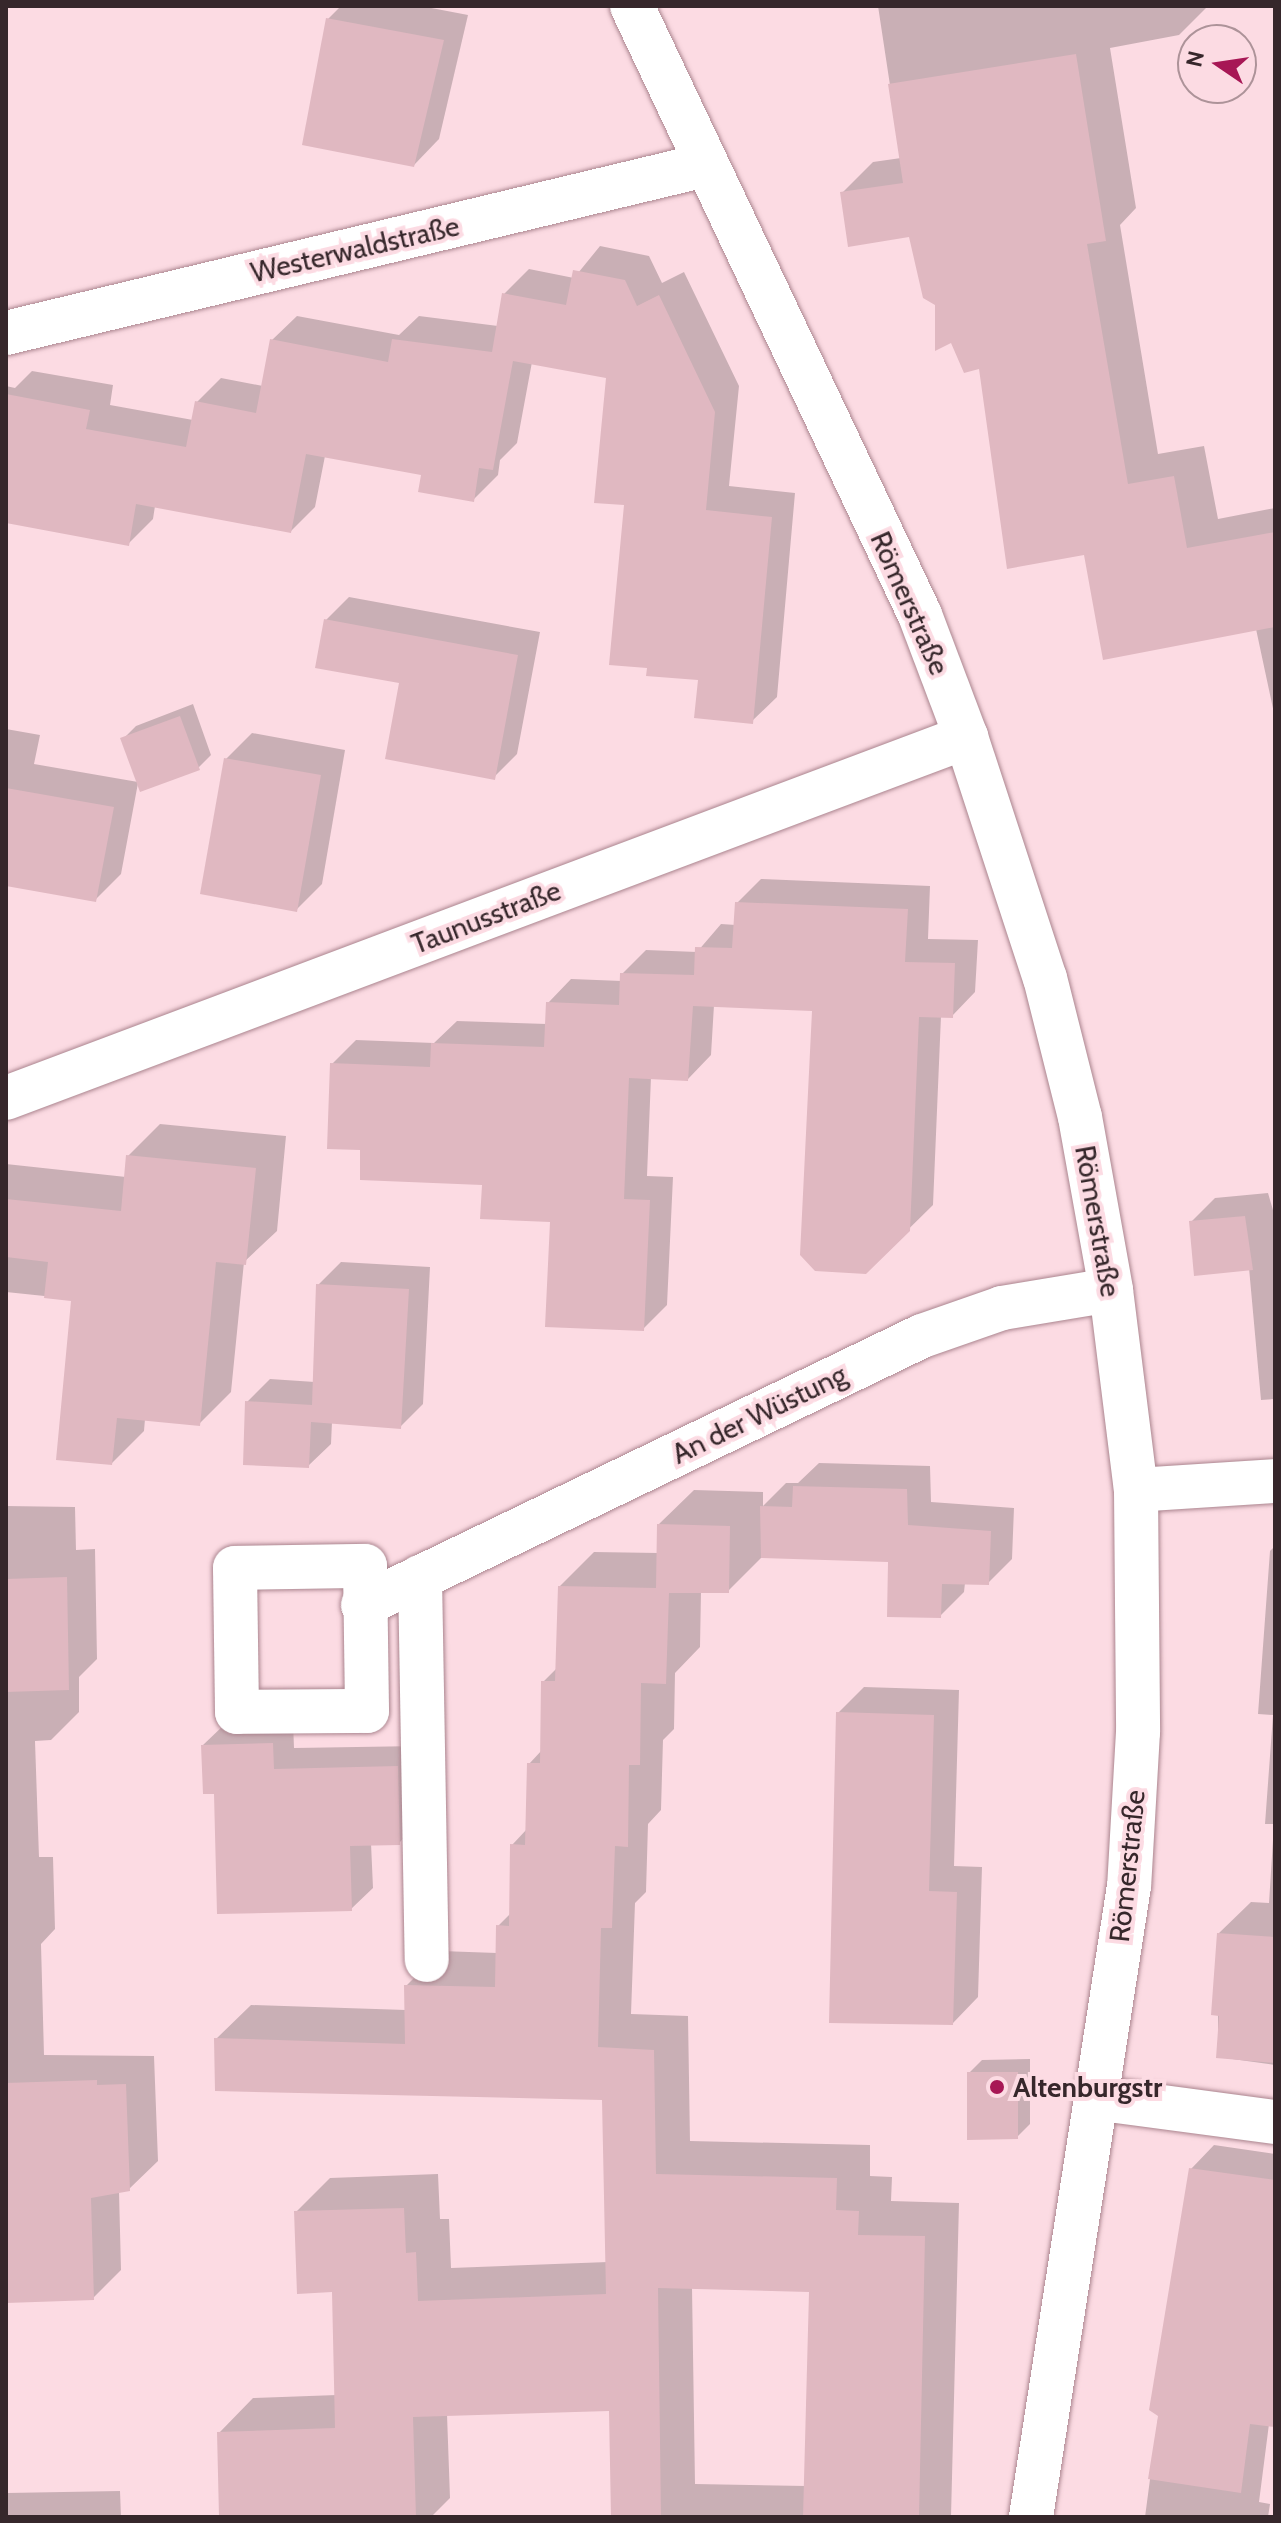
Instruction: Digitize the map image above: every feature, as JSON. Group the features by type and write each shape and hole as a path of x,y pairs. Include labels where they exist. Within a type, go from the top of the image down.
{"street":[{"name":"Römerstraße","path":"632,6 920,615 966,737 1045,978 1080,1117 1111,1290 1136,1490 1138,1732 1129,1886 1031,2517"},
{"name":"Westerwaldstraße","path":"6,333 705,165"},
{"name":"Taunusstraße","path":"6,1098 966,737"},
{"name":"An der Wüstung","path":"363,1605 922,1336 1002,1308 1111,1290"},
{"path":"1136,1490 1275,1481"},
{"path":"420,1577 427,1960"},
{"path":"1095,2098 1275,2122"}],"building":[{"path":"326,18 444,40 414,167 302,145"},
{"path":"1076,54 1106,241 1087,244 1128,484 1174,476 1187,548 1275,532 1275,627 1103,660 1084,555 1007,569 979,369 964,373 951,343 935,351 935,305 923,298 909,237 848,247 840,192 903,183 888,84"},
{"path":"573,270 625,280 637,306 659,295 715,412 706,510 772,517 753,724 694,718 698,680 646,676 647,668 609,665 624,505 594,503 606,378 513,361 493,470 479,468 474,502 418,492 421,475 306,454 291,533 136,504 129,546 6,523 6,394 90,410 86,429 186,447 195,401 256,413 270,339 388,362 392,339 492,352 502,293 566,305"},
{"path":"324,619 518,655 495,780 385,759 399,683 315,668"},
{"path":"180,716 200,770 140,792 120,738"},
{"path":"224,758 321,775 297,912 200,894"},
{"path":"6,788 114,807 96,902 6,886"},
{"path":"735,902 908,909 905,962 955,963 953,1018 919,1017 910,1231 866,1274 815,1271 800,1255 812,1011 693,1006 688,1081 629,1078 624,1199 650,1200 644,1331 545,1327 550,1222 480,1219 482,1185 360,1180 360,1150 327,1149 330,1063 430,1067 431,1043 544,1047 546,1002 619,1005 620,973 694,975 695,947 732,948"},
{"path":"126,1155 256,1168 246,1265 216,1262 200,1426 117,1418 112,1465 56,1460 71,1301 44,1298 48,1262 6,1257 6,1199 121,1211"},
{"path":"1245,1216 1253,1270 1194,1276 1189,1221"},
{"path":"316,1284 409,1289 401,1429 311,1422 309,1468 243,1465 245,1401 312,1405"},
{"path":"793,1486 907,1489 908,1525 991,1531 989,1585 942,1584 941,1618 887,1617 888,1562 761,1558 760,1506 792,1507"},
{"path":"657,1524 730,1526 729,1593 669,1593 666,1684 641,1683 640,1765 629,1765 628,1847 615,1846 612,1928 601,1928 598,2047 654,2050 656,2174 837,2178 836,2210 859,2211 858,2235 925,2236 919,2517 803,2517 809,2292 658,2288 661,2517 611,2517 609,2411 413,2417 416,2517 219,2517 217,2432 335,2428 332,2292 297,2294 294,2211 404,2208 406,2253 416,2252 418,2301 606,2294 602,2100 215,2091 214,2038 405,2044 404,1985 495,1987 496,1925 509,1926 510,1844 525,1845 527,1763 540,1763 541,1681 555,1681 558,1586 656,1588"},
{"path":"67,1577 69,1690 6,1692 6,1579"},
{"path":"836,1712 934,1715 929,1891 957,1892 953,2025 829,2023"},
{"path":"273,1743 274,1769 398,1766 400,1845 350,1846 352,1911 217,1914 214,1794 203,1794 201,1745"},
{"path":"1217,1933 1275,1937 1275,2063 1216,2058 1219,2016 1211,2015"},
{"path":"967,2072 1018,2072 1018,2139 967,2140"},
{"path":"97,2080 97,2085 126,2084 130,2191 91,2198 94,2300 6,2303 6,2083"},
{"path":"1189,2168 1275,2180 1275,2427 1250,2424 1241,2493 1148,2479 1158,2416 1149,2410"}],"place":[{"name":"Altenburgstr","path":"997,2087"}]}
